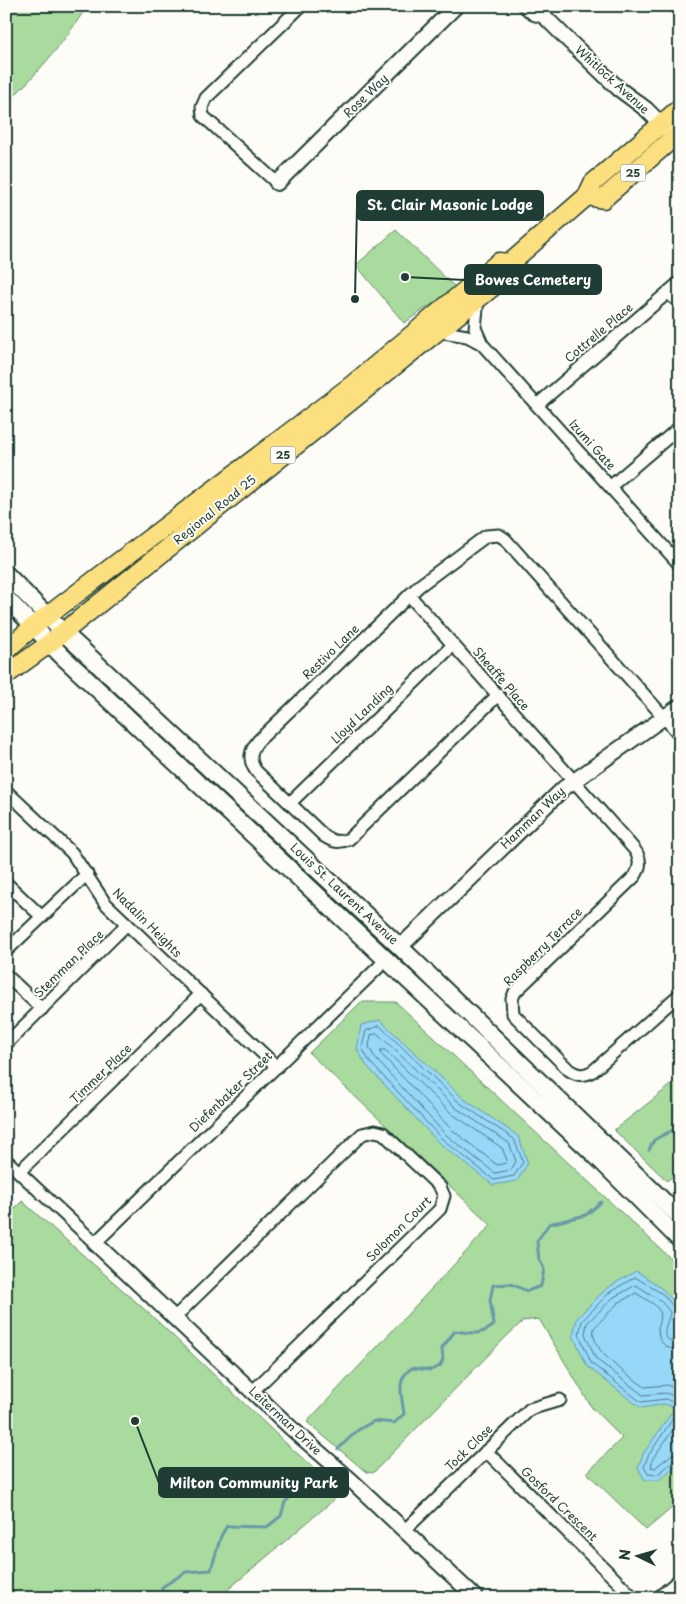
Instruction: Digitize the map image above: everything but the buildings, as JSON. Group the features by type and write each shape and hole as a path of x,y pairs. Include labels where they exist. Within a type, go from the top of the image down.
{"main road":[{"name":"Regional Road 25","path":"6,675 505,277 510,263 587,196 593,183 680,108"},
{"name":"25","path":"587,196 603,199 678,137"},
{"name":"Regional Road 25","path":"6,650 41,621 352,385 499,262 510,263"},
{"name":"Louis St. Laurent Avenue","path":"6,574 41,621 56,637 386,960 596,1157 680,1240"},
{"name":"Louis St. Laurent Avenue","path":"6,598 41,621"},
{"name":"Louis St. Laurent Avenue","path":"56,637 400,947 680,1217"}],"street":[{"path":"277,184 203,116 202,107 215,89 301,6"},
{"name":"Whitlock Avenue","path":"526,6 534,14 543,11 619,89 646,109 678,137"},
{"name":"Rose Way","path":"277,184 457,7"},
{"name":"Cottrelle Place","path":"537,405 680,282"},
{"path":"668,293 680,303"},
{"name":"Izumi Gate","path":"478,299 475,328 482,344 680,565"},
{"name":"Izumi Gate","path":"438,331 467,336 482,344"},
{"path":"611,486 680,427"},
{"name":"Restivo Lane","path":"498,695 349,839 342,842 330,839 256,771 251,764 252,748 409,596 480,539 486,536 499,535 506,539 680,735"},
{"name":"Sheaffe Place","path":"409,596 573,781"},
{"name":"Lloyd Landing","path":"290,803 453,645"},
{"name":"Hamman Way","path":"400,947 573,781 680,706"},
{"name":"Raspberry Terrace","path":"573,781 637,854 639,870 515,992 512,999 513,1014 569,1070 574,1074 587,1074 593,1071 680,994"},
{"name":"Nadalin Heights","path":"6,791 72,853 105,903 277,1067"},
{"path":"6,951 87,874"},
{"path":"6,883 41,916"},
{"name":"Stemman Place","path":"6,1044 127,924"},
{"name":"Diefenbaker Street","path":"95,1243 386,960"},
{"path":"6,975 42,1009"},
{"name":"Timmer Place","path":"19,1172 202,994"},
{"name":"Solomon Court","path":"175,1317 362,1134 368,1131 383,1133 440,1187 444,1196 440,1209 253,1391"},
{"path":"6,1160 95,1243"},
{"name":"Leiterman Drive","path":"95,1243 476,1598"},
{"name":"Tock Close","path":"405,1530 530,1409 560,1400"},
{"name":"Gosford Crescent","path":"486,1451 634,1598"},
{"path":"660,1598 680,1581"}],"green space":[{"path":"6,6 87,6 50,58 6,104"},
{"path":"396,230 456,288 404,323 356,265"},
{"path":"361,1002 396,1002 680,1267 680,1501 646,1530 587,1473 622,1438 592,1408 539,1319 523,1321 373,1473 366,1472 307,1422 491,1225 309,1053"},
{"path":"680,1078 680,1170 667,1181 614,1130"},
{"path":"22,1201 152,1316 290,1447 342,1493 218,1598 6,1598 6,1217"}],"water":[{"path":"380,1020 464,1099 518,1136 528,1163 517,1181 493,1185 439,1143 366,1065 357,1049 361,1025"},
{"path":"636,1271 660,1287 673,1301 677,1318 675,1328 680,1334 680,1462 659,1480 645,1480 638,1468 643,1454 675,1408 665,1404 641,1408 587,1366 573,1335 577,1318 607,1288"}],"waterway":[{"path":"649,1150 654,1140 680,1126"},
{"path":"338,1449 358,1430 374,1421 394,1423 404,1414 401,1394 403,1377 412,1368 431,1370 440,1366 443,1360 442,1348 455,1331 480,1332 494,1325 490,1300 493,1285 511,1284 527,1291 541,1286 544,1269 539,1259 537,1241 549,1224 586,1215 601,1202"},
{"path":"162,1598 162,1587 186,1572 211,1570 221,1536 227,1526 267,1527 281,1516 285,1502 309,1479"}],"place":[{"name":"Bowes Cemetery","path":"405,277"},
{"name":"St. Clair Masonic Lodge","path":"355,299"},
{"name":"Milton Community Park","path":"135,1421"}]}
